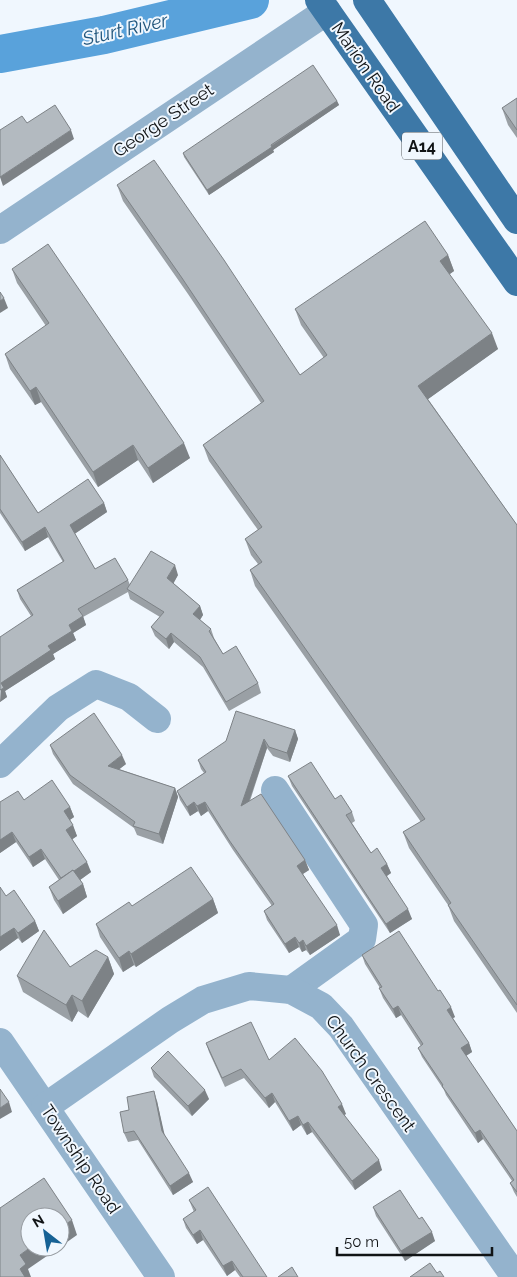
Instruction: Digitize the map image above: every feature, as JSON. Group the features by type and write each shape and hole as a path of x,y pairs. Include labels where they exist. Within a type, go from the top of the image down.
{"main road":[{"name":"Marion Road","path":"323,5 517,282"},
{"name":"A14","path":"371,6 517,220"}],"street":[{"name":"George Street","path":"0,230 323,5"},
{"path":"0,764 58,708 96,684 129,698 158,719"},
{"path":"275,790 364,925 362,939 291,990"},
{"name":"Church Crescent","path":"45,1107 170,1020 203,1000 248,986 291,990 321,1006 342,1027 515,1277"},
{"name":"Township Road","path":"0,1042 161,1277"}],"building":[{"path":"313,65 337,101 207,190 183,153"},
{"path":"517,98 517,130 502,108"},
{"path":"55,105 71,130 0,177 0,130 22,116 27,123"},
{"path":"154,160 224,260 300,375 327,355 295,309 425,221 448,255 440,261 492,333 418,386 517,525 517,1005 448,905 451,903 403,832 425,819 250,570 262,562 245,539 262,527 203,445 264,401 117,185"},
{"path":"48,244 184,443 148,468 133,445 93,472 36,387 30,391 5,354 49,323 12,269"},
{"path":"0,292 4,298 0,301"},
{"path":"0,455 38,513 88,479 104,503 70,525 95,569 115,558 128,580 78,609 83,616 69,625 72,631 48,646 51,650 1,683 4,688 0,690 0,637 33,615 17,590 64,561 45,527 22,542 0,509"},
{"path":"151,551 175,565 167,578 200,606 193,614 211,629 209,631 223,654 236,646 258,683 226,702 200,657 171,633 166,639 151,627 164,612 127,589"},
{"path":"236,711 295,730 287,753 269,747 264,739 241,806 261,794 305,860 297,866 337,925 306,946 303,940 299,943 295,937 285,944 264,911 274,904 205,802 197,806 194,802 187,807 177,791 206,772 198,760 226,741"},
{"path":"94,713 122,755 108,766 175,788 159,834 133,826 135,822 70,775 50,745"},
{"path":"311,762 335,799 341,795 352,812 346,815 371,853 377,848 387,864 381,868 408,909 386,924 288,776"},
{"path":"52,780 70,807 64,811 73,825 66,830 87,862 61,878 41,849 29,857 12,832 0,840 0,802 18,791 24,800"},
{"path":"191,867 213,899 131,954 129,951 119,958 96,924 129,902 132,906"},
{"path":"73,870 83,884 58,901 49,887"},
{"path":"0,887 6,896 14,890 35,921 18,933 14,928 0,937"},
{"path":"44,930 70,967 96,950 108,957 82,1001 72,995 66,1005 17,976"},
{"path":"399,931 438,991 440,990 451,1007 447,1010 469,1043 461,1048 517,1131 517,1192 510,1183 514,1180 480,1130 475,1133 442,1086 418,1048 423,1044 398,1006 393,1009 379,988 382,987 362,955"},
{"path":"251,1022 269,1060 295,1038 322,1071 342,1104 338,1107 379,1160 352,1181 308,1122 303,1125 298,1116 289,1121 272,1093 265,1098 241,1069 222,1078 206,1043"},
{"path":"168,1051 205,1090 188,1106 151,1068"},
{"path":"0,1089 9,1102 0,1108"},
{"path":"154,1091 162,1131 189,1173 170,1186 134,1131 124,1133 120,1112 129,1110 127,1097"},
{"path":"44,1178 63,1207 20,1207 20,1257 26,1264 20,1269 25,1277 0,1277 0,1208"},
{"path":"208,1187 267,1277 243,1277 232,1261 223,1266 200,1230 193,1235 183,1219 196,1210 189,1200"},
{"path":"400,1190 419,1219 422,1217 432,1232 401,1251 373,1207"},
{"path":"430,1263 437,1273 440,1271 444,1277 410,1277"},
{"path":"292,1267 298,1277 278,1277"}],"waterway":[{"name":"Sturt River","path":"0,54 104,35 250,0"}]}
